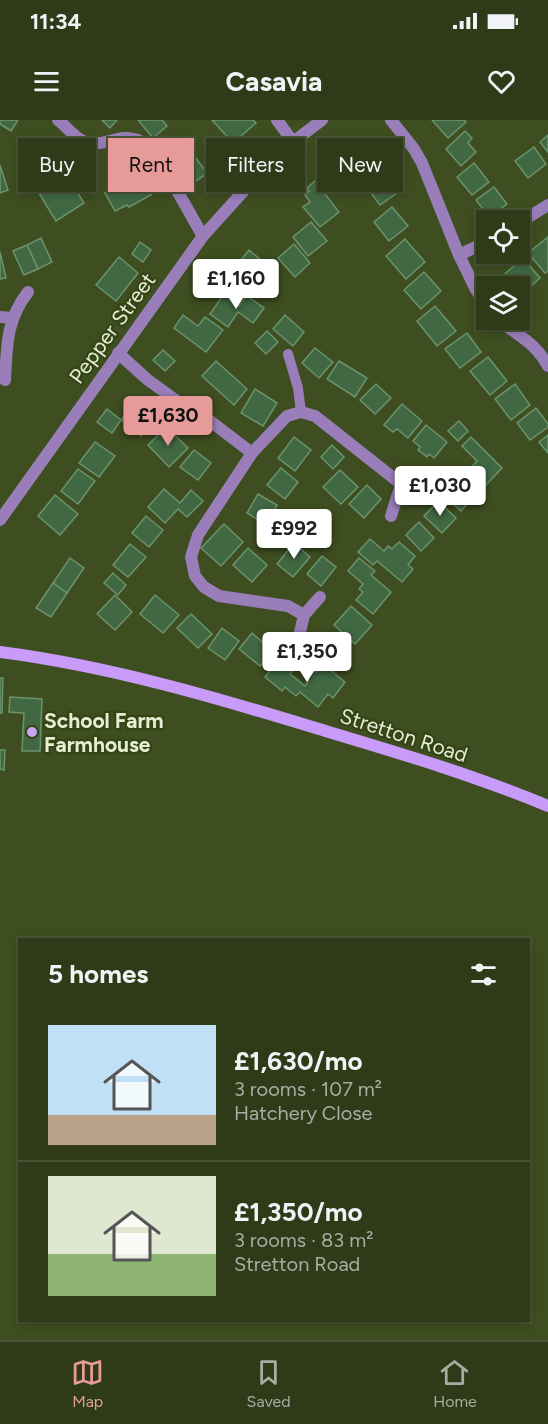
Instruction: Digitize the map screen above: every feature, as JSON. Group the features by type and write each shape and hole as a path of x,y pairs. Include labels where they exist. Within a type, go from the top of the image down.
{"main road":[{"name":"Stretton Road","path":"0,652 108,670 184,689 406,755 548,806"}],"street":[{"path":"58,120 82,141 96,144 120,138 138,140 152,152 203,236"},
{"path":"277,120 290,138"},
{"name":"Pepper Street","path":"298,138 322,120"},
{"path":"391,120 422,163 476,291"},
{"name":"Pepper Street","path":"0,520 203,236 241,192"},
{"path":"530,216 548,205"},
{"path":"459,255 476,247"},
{"path":"5,380 9,332 6,317 28,292"},
{"path":"512,330 535,347 548,366"},
{"path":"118,352 148,380 177,401 201,414 252,453"},
{"path":"304,615 288,606 219,596 204,587 195,576 191,557 198,535 252,453 287,416 301,412 315,416 401,484"},
{"path":"401,484 430,473"},
{"path":"391,516 401,484"},
{"path":"298,641 304,615 320,597"}],"lane":[{"path":"288,354 298,388 301,412"}],"building":[{"path":"0,120 18,120 11,131 0,124"},
{"path":"102,120 117,120 110,128"},
{"path":"138,120 162,120 167,126 153,138"},
{"path":"212,120 253,120 256,123 239,138 228,138"},
{"path":"432,120 464,120 466,122 448,138"},
{"path":"465,131 472,138 468,143 476,152 461,166 446,149"},
{"path":"548,135 548,152 540,142"},
{"path":"534,147 546,164 528,178 515,161"},
{"path":"194,156 206,172 194,183"},
{"path":"474,163 489,182 472,195 457,177"},
{"path":"0,165 8,190 0,193"},
{"path":"315,181 317,192 324,192 339,212 320,227 303,207 310,202 305,195 309,191 307,188"},
{"path":"494,187 507,204 499,210 484,210 476,200"},
{"path":"38,192 58,192 59,194 77,192 84,203 56,221"},
{"path":"149,192 151,195 129,207 127,205 115,211 105,193"},
{"path":"370,192 396,192 397,193 380,205"},
{"path":"392,207 408,226 389,241 374,222"},
{"path":"311,222 327,241 308,256 293,237"},
{"path":"548,237 548,271 545,273 530,255 530,251"},
{"path":"41,238 52,262 38,269 27,245"},
{"path":"405,239 425,262 406,279 386,256"},
{"path":"140,242 151,250 143,262 132,254"},
{"path":"294,244 310,263 295,277 278,258"},
{"path":"27,245 38,269 24,275 13,251"},
{"path":"249,250 274,271 253,296 235,281 242,271 236,266"},
{"path":"0,252 6,278 0,279"},
{"path":"119,257 138,273 116,301 96,285"},
{"path":"516,264 528,264 540,278 530,287 530,276 502,276"},
{"path":"424,272 441,291 421,309 404,290"},
{"path":"224,294 239,306 247,296 264,308 253,323 238,312 228,327 210,314"},
{"path":"435,306 456,331 437,346 417,321"},
{"path":"183,315 198,326 205,317 223,330 206,352 174,328"},
{"path":"285,315 304,332 293,346 273,329"},
{"path":"267,331 278,342 266,354 255,343"},
{"path":"467,333 481,352 460,368 445,349"},
{"path":"315,348 333,362 319,378 302,363"},
{"path":"163,350 175,361 165,371 153,360"},
{"path":"488,357 507,381 490,395 470,371"},
{"path":"216,361 247,389 234,405 202,376"},
{"path":"339,361 367,378 355,397 327,379"},
{"path":"376,384 391,398 375,414 360,400"},
{"path":"515,384 530,405 511,420 495,399"},
{"path":"255,389 277,403 263,426 241,413"},
{"path":"135,403 154,419 141,436 121,420"},
{"path":"402,404 422,421 408,438 397,429 393,432 384,425"},
{"path":"536,408 548,427 530,440 517,423"},
{"path":"107,409 121,420 112,433 97,422"},
{"path":"459,421 468,431 458,441 448,431"},
{"path":"426,425 447,442 434,458 429,454 427,457 418,450 420,447 413,441"},
{"path":"166,427 188,448 169,467 148,445"},
{"path":"548,435 548,453 539,442"},
{"path":"294,437 311,450 295,471 278,458"},
{"path":"471,437 502,468 484,487 468,471 477,461 462,446"},
{"path":"95,442 115,456 99,477 79,463"},
{"path":"332,445 344,457 333,469 321,457"},
{"path":"194,450 211,463 198,480 180,467"},
{"path":"281,468 298,482 285,499 267,485"},
{"path":"78,469 95,481 78,504 61,491"},
{"path":"340,470 358,487 341,504 323,487"},
{"path":"464,479 478,492 461,511 447,498"},
{"path":"367,485 381,499 364,518 349,504"},
{"path":"164,489 180,503 191,490 203,501 187,517 178,509 165,523 148,507"},
{"path":"258,494 277,505 266,525 247,513"},
{"path":"55,495 78,514 60,535 38,516"},
{"path":"438,501 456,518 442,533 424,516"},
{"path":"146,516 163,530 149,547 132,533"},
{"path":"419,522 434,538 421,551 406,535"},
{"path":"224,524 243,542 221,566 201,548"},
{"path":"370,539 384,551 388,546 392,549 399,542 415,556 408,565 413,569 402,582 377,561 373,565 358,552"},
{"path":"294,543 310,557 293,577 277,564"},
{"path":"130,544 146,557 128,577 113,565"},
{"path":"248,548 267,565 252,582 233,565"},
{"path":"322,556 336,567 321,586 307,574"},
{"path":"70,558 84,568 67,593 53,583"},
{"path":"359,558 375,571 371,575 391,592 373,614 356,600 363,592 359,589 363,584 348,571"},
{"path":"113,573 126,585 118,595 104,583"},
{"path":"53,583 67,593 51,617 36,608"},
{"path":"115,595 132,612 115,630 97,614"},
{"path":"155,595 179,615 163,633 140,614"},
{"path":"351,606 372,625 355,644 334,625"},
{"path":"191,614 212,634 198,648 177,628"},
{"path":"222,628 239,641 225,660 208,648"},
{"path":"252,633 273,651 260,666 239,649"},
{"path":"334,635 351,649 333,671 315,657"},
{"path":"279,660 292,671 290,674 305,686 309,680 306,677 313,669 316,672 322,663 345,682 333,698 328,694 318,707 300,692 296,696 285,687 282,691 265,677"},
{"path":"0,678 3,678 2,713 0,713"},
{"name":"School Farm Farmhouse","path":"10,697 42,699 40,751 22,751 24,713 9,712"},
{"path":"0,750 5,750 4,770 0,769"}],"place":[{"name":"School Farm Farmhouse","path":"32,732"}]}
